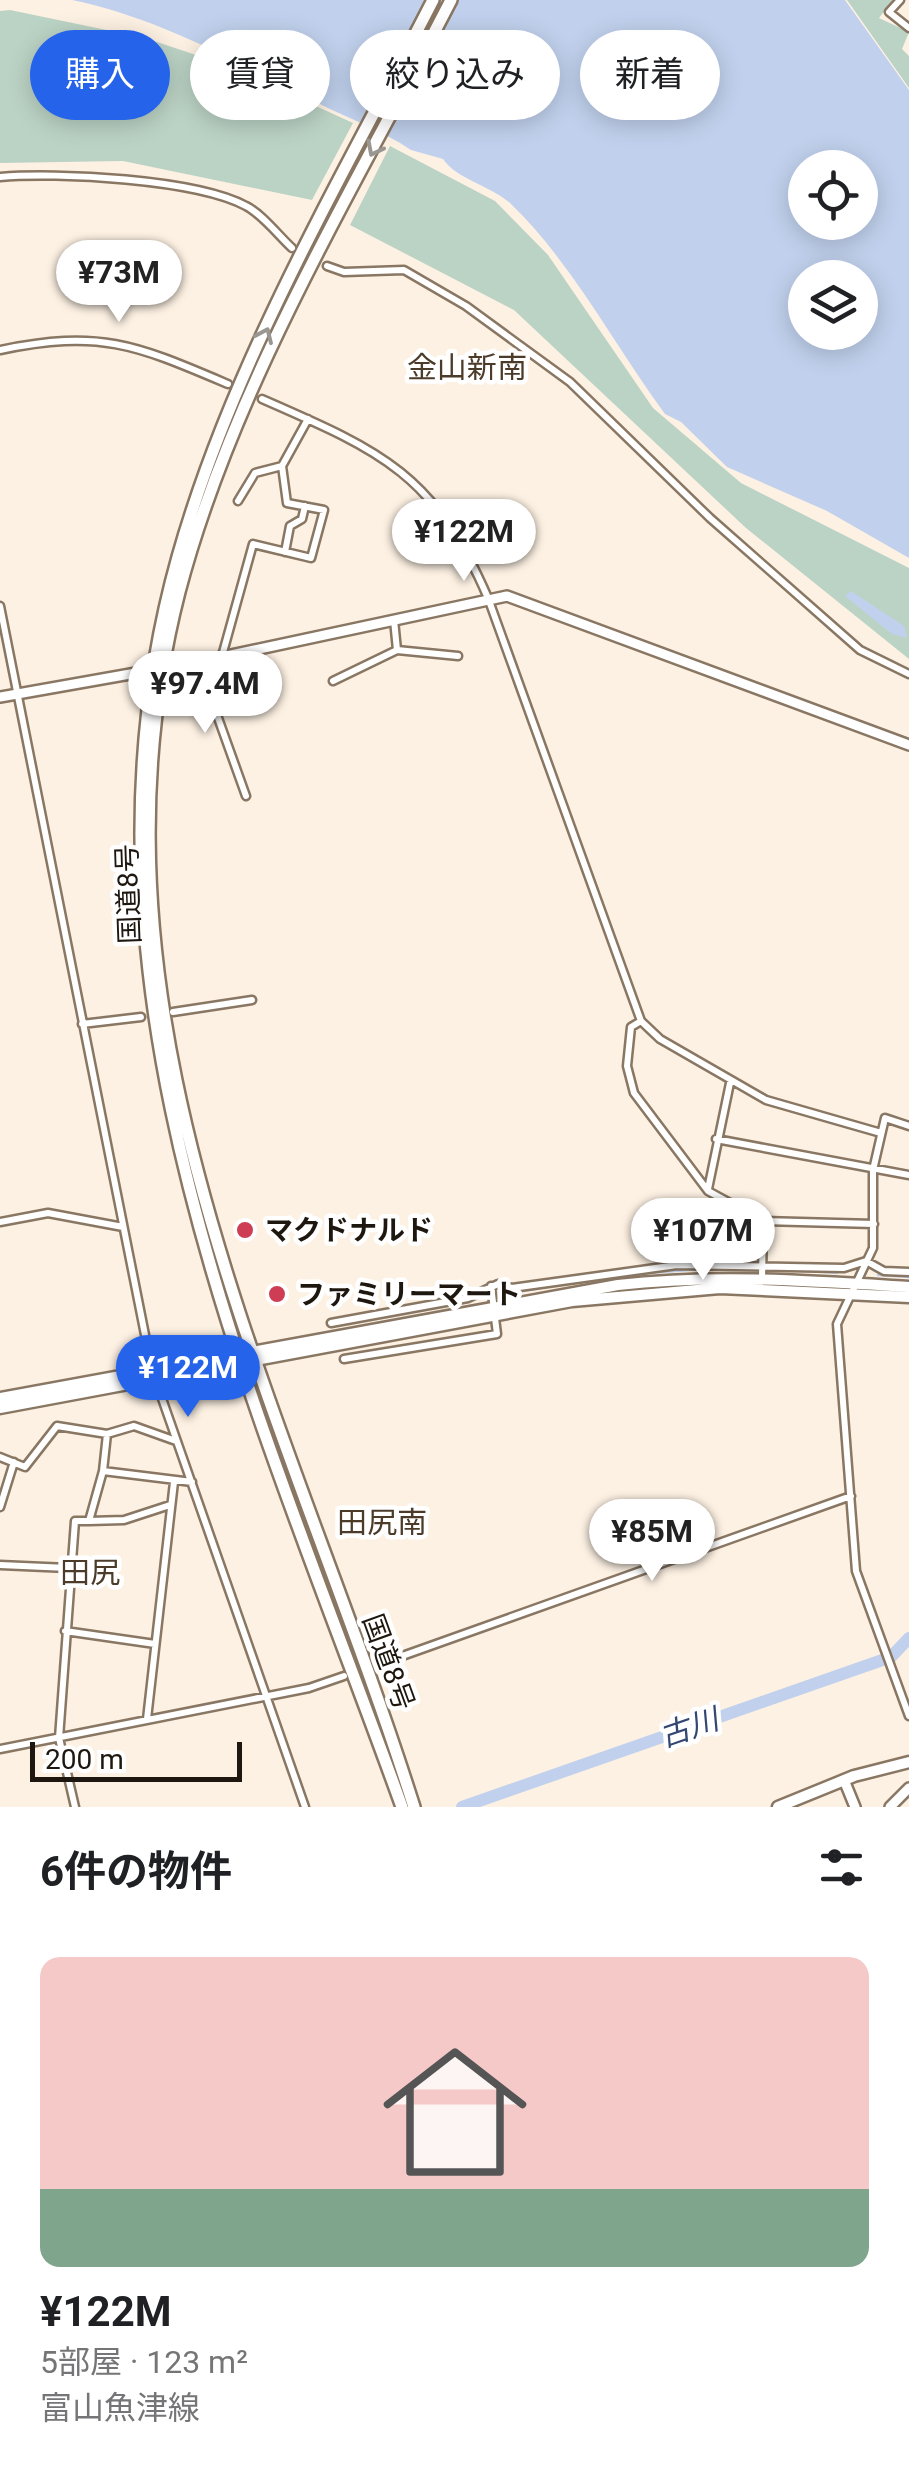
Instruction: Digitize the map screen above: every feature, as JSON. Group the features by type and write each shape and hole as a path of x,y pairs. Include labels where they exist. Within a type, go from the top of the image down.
{"highway":[{"name":"国道8号","path":"402,1807 176,1142 151,1004 139,850 140,784 171,586 197,498 265,333 433,0"},
{"name":"国道8号","path":"160,669 179,594 227,450 330,234 450,0"},
{"name":"国道8号","path":"246,1357 414,1803"}],"main road":[{"path":"0,1398 153,1374 671,1279 909,1287"},
{"path":"852,1288 909,1298"},
{"path":"0,1408 153,1374"},
{"path":"778,1807 844,1780 909,1762"}],"street":[{"path":"909,6 900,0 889,12 909,28"},
{"path":"0,177 94,176 204,194 246,206 292,248"},
{"path":"327,266 344,272 404,270 466,306 570,382 710,518 860,650 909,674"},
{"path":"0,350 87,338 169,359 228,384"},
{"path":"262,399 385,457 430,500 462,541 488,598 640,1021 730,1083 766,1100 881,1133"},
{"path":"222,657 253,544 311,558 324,510 287,503 282,466 308,419"},
{"path":"238,501 255,473 282,466"},
{"path":"285,552 290,526 302,519 306,506"},
{"path":"0,698 198,662 488,598 517,597 909,745"},
{"path":"0,606 153,1374 306,1807"},
{"path":"394,620 397,650"},
{"path":"333,681 397,650 458,656"},
{"path":"198,662 246,796"},
{"path":"173,1012 252,1000"},
{"path":"82,1024 141,1017"},
{"path":"640,1021 631,1027 628,1083 708,1191 764,1221 874,1224"},
{"path":"708,1191 730,1083"},
{"path":"909,1126 885,1118 874,1170 873,1248 838,1324 856,1571 909,1714"},
{"path":"716,1139 909,1175"},
{"path":"0,1222 48,1213 123,1227"},
{"path":"761,1284 764,1221"},
{"path":"330,1323 468,1298 491,1286 512,1288 677,1265 762,1263 844,1268 866,1261 884,1271 909,1272"},
{"path":"344,1360 477,1334 497,1334 491,1286"},
{"path":"0,1456 24,1467 58,1426 107,1434 134,1426 176,1441"},
{"path":"89,1522 103,1471 107,1434"},
{"path":"0,1507 14,1462"},
{"path":"103,1471 192,1482"},
{"path":"147,1719 174,1482"},
{"path":"377,1665 851,1496"},
{"path":"75,1807 59,1738 68,1568 75,1521 124,1520 171,1504"},
{"path":"0,1564 68,1568"},
{"path":"65,1632 155,1644"},
{"path":"0,1749 266,1696 344,1676"},
{"path":"844,1780 855,1807"},
{"path":"890,1807 909,1788"}],"green space":[{"path":"847,0 893,0 879,18 909,32 902,49 909,56 909,88"},
{"path":"0,11 106,30 30,30 30,120 170,120 170,46 190,53 190,120 330,120 330,112 353,123 312,200 123,161 0,163"},
{"path":"390,146 495,201 548,255 653,408 741,483 909,568 909,659 746,528 514,310 350,225"}],"water":[{"path":"72,0 845,0 909,90 909,558 827,511 727,467 681,422 665,414 554,252 511,204 456,172 443,159 411,150 354,120 560,120 560,30 350,30 350,118 330,109 330,30 190,30 190,40 135,17"},
{"path":"851,591 904,626 907,638 892,634 845,596"}],"waterway":[{"path":"228,650 509,592 909,739"},
{"path":"198,657 220,652"},
{"path":"635,1274 702,1269"},
{"path":"795,1270 837,1273"},
{"path":"878,1275 909,1277"},
{"path":"501,1295 563,1284"},
{"name":"古川","path":"462,1807 891,1657 909,1638"}],"place":[{"name":"マクドナルド","path":"245,1230"},
{"name":"ファミリーマート","path":"277,1294"}],"district":[{"name":"金山新南","path":"467,368"},
{"name":"田尻南","path":"382,1523"},
{"name":"田尻","path":"90,1573"}]}
